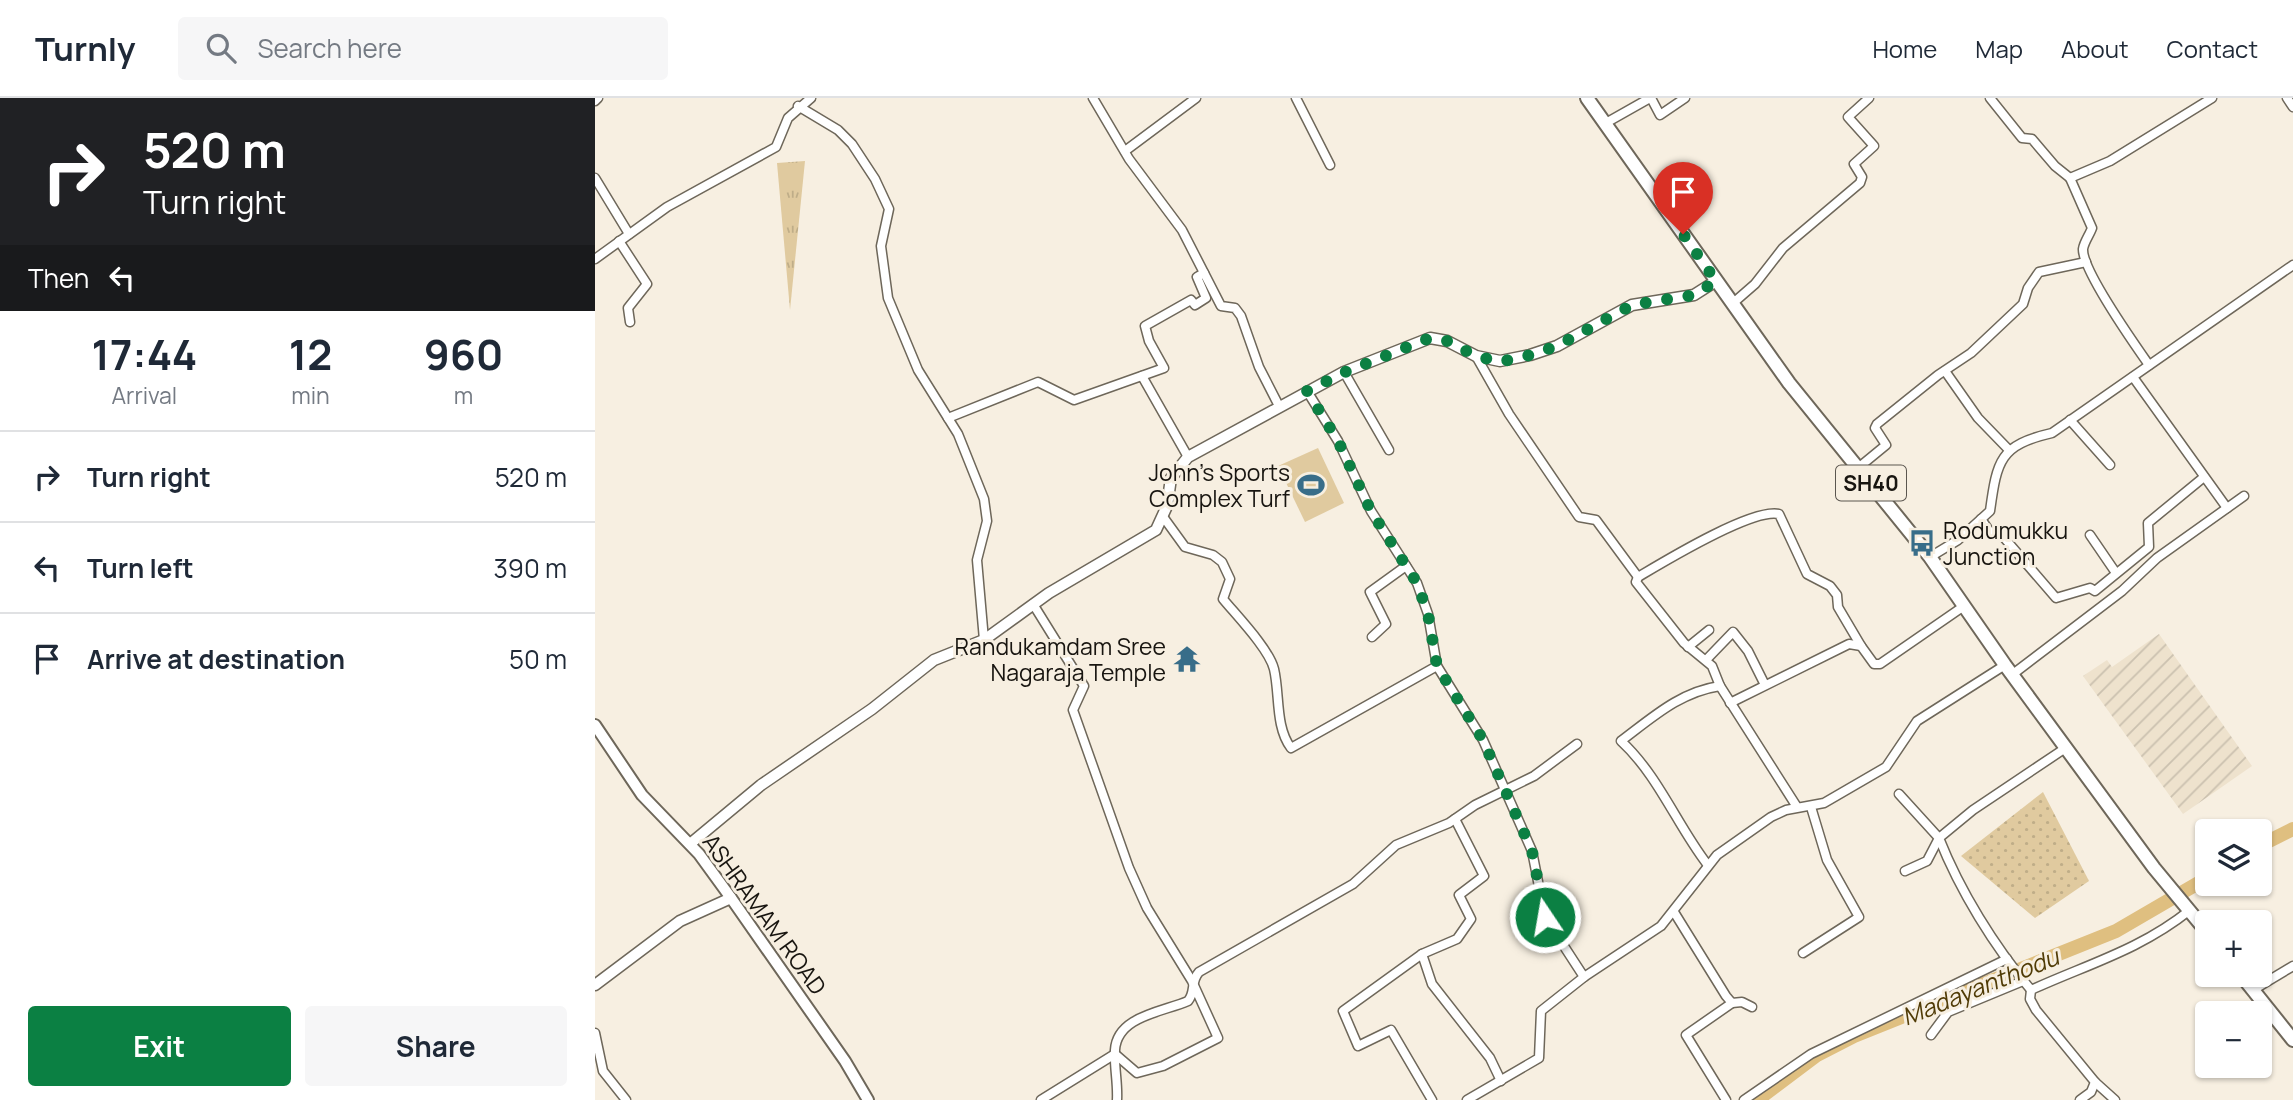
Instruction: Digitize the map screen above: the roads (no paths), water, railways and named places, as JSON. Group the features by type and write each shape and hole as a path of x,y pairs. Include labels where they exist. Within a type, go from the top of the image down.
{"main road":[{"name":"SH40","path":"1587,98 1821,425 1930,557 2154,868 2195,917"},
{"name":"ASHRAMAM ROAD","path":"595,725 642,795 690,844 731,898 845,1061 868,1100"},
{"path":"2251,987 2293,1040"}],"street":[{"path":"595,259 677,201 776,147 789,118 799,106 811,98"},
{"path":"1093,98 1125,151 1182,230 1221,306 1235,308 1241,316 1259,367 1279,407"},
{"path":"1125,151 1196,98"},
{"path":"1296,98 1330,165"},
{"path":"1604,124 1651,98 1660,115 1685,98"},
{"path":"1733,304 1755,284 1783,248 1860,183 1862,177 1854,164 1874,146 1847,117 1869,98"},
{"path":"1990,98 2022,138 2032,139 2055,166 2070,178 2092,228 2083,248 2086,262 2128,336 2149,365"},
{"path":"2070,178 2110,161 2212,98"},
{"path":"2287,98 2293,107"},
{"path":"799,106 838,130 852,144 880,189 890,216 881,246 888,298 918,370 958,434 984,499 986,521 977,560 984,640"},
{"path":"595,178 629,234"},
{"path":"619,241 647,284 628,308 630,322"},
{"path":"1858,468 1886,445 1875,428 1877,424 1945,370 1971,353 2022,304 2028,288 2039,272 2086,262"},
{"path":"1930,557 1958,540 1990,510 1995,474 2009,450 2022,440 2052,433 2293,265"},
{"path":"948,418 1038,382 1074,400 1164,369 1149,341 1145,326 1191,300 1195,305 1206,298 1197,277 1204,273"},
{"path":"690,844 761,785 872,709 934,660 984,640 1033,604 1146,537 1164,518 1171,478 1188,457 1307,391 1345,372 1430,338 1447,341 1476,356 1500,362 1530,355 1557,346 1632,305 1694,295 1716,281"},
{"path":"1476,356 1509,414 1579,517 1596,520 1638,577"},
{"path":"1945,370 1978,418 2009,450"},
{"path":"1345,372 1389,450"},
{"path":"1142,376 1188,457"},
{"path":"2133,377 2227,508"},
{"path":"1307,391 1338,441 1371,511 1417,583 1428,614 1437,666 1483,740 1532,851 1545,917 1584,977"},
{"path":"2070,420 2110,465"},
{"path":"1981,519 1990,532 2000,533 2056,598 2079,594 2090,587 2095,590 2149,547 2148,523 2204,477"},
{"path":"1468,1100 1539,1058 1541,1011 1584,977 1661,926 1707,864 1771,817 1797,807 1824,803 1887,767 1917,721 2009,670 2122,591 2157,558 2244,496"},
{"path":"1797,807 1730,703 1706,660 1688,647 1636,582 1638,577 1715,534 1763,513 1779,514 1807,574 1829,586 1837,595 1838,607 1874,664 1880,664 1964,606"},
{"path":"1164,518 1185,547 1191,551 1213,555 1222,562 1230,579 1223,600 1274,666 1285,741 1291,748 1437,666"},
{"path":"2089,535 2116,573"},
{"path":"1372,637 1386,624 1370,592 1406,566"},
{"path":"1033,604 1084,686 1073,710 1129,869 1147,908 1192,981 1218,1038 1163,1066 1137,1073 1115,1054"},
{"path":"1688,647 1709,630"},
{"path":"1706,660 1733,632 1748,652 1765,685"},
{"path":"1730,703 1849,644 1861,646"},
{"path":"1707,864 1687,837 1638,757 1621,741 1673,701 1699,689 1720,686"},
{"path":"1117,1100 1116,1040 1136,1019 1188,1002 1193,995 1192,981 1199,972 1353,884 1396,845 1507,792 1577,744"},
{"path":"1905,870 1927,861 1939,838 1973,810 2067,747"},
{"path":"1899,794 1939,838 1975,908 2007,959 2031,990 2031,999 2036,1010 2095,1082 2115,1100"},
{"path":"1803,953 1859,918 1827,860 1811,807"},
{"path":"1432,1100 1391,1030 1358,1046 1343,1011 1422,954 1457,939 1471,919 1459,895 1484,876 1455,819"},
{"path":"596,982 680,921 731,898"},
{"path":"2031,990 2125,952 2163,931 2188,908"},
{"path":"1674,912 1732,1003"},
{"path":"1422,954 1432,984 1485,1050 1501,1081"},
{"path":"1744,1100 1811,1054 2007,959"},
{"path":"2253,990 2293,966"},
{"path":"1931,1035 1948,1013 2021,978"},
{"path":"1726,1100 1686,1035 1732,1003 1742,1002 1752,1007"},
{"path":"595,1033 603,1071 626,1100"},
{"path":"1041,1100 1115,1054"},
{"path":"2080,1100 2091,1092 2095,1082"}],"waterway":[{"name":"Madayanthodu","path":"2272,840 2293,829"},
{"name":"Madayanthodu","path":"1757,1100 1817,1055 1854,1036 2116,931 2195,885"}],"place":[{"name":"John's Sports Complex Turf","path":"1311,485"},
{"name":"Rodumukku Junction","path":"1922,543"},
{"name":"Randukamdam Sree Nagaraja Temple","path":"1187,659"}]}
